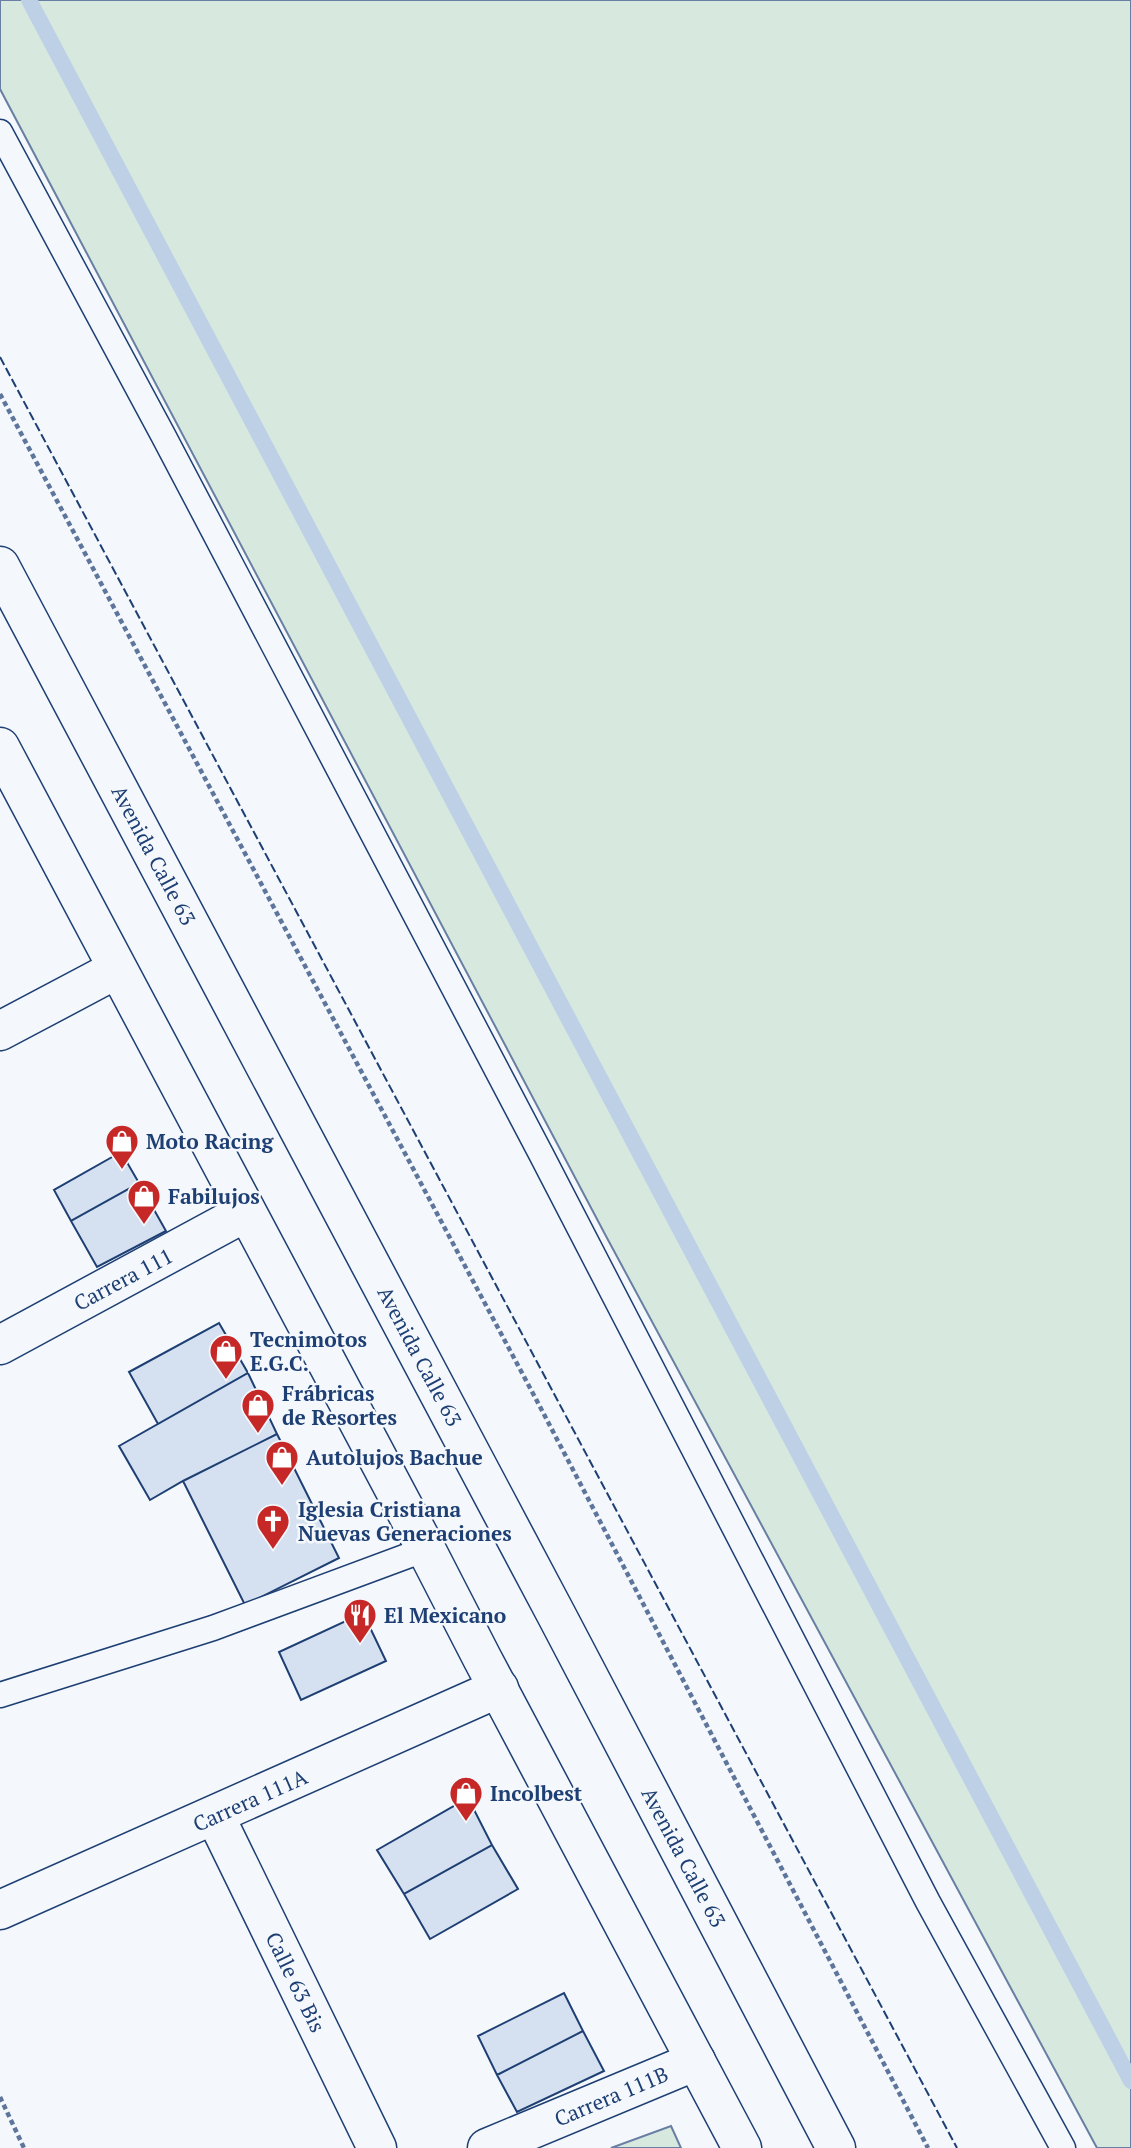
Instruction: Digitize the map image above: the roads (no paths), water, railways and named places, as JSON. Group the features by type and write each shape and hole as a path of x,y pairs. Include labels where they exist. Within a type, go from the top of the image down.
{"main road":[{"name":"Avenida Calle 63","path":"0,566 558,1616 836,2148"},
{"path":"0,747 742,2148"},
{"path":"0,1031 117,969"},
{"name":"Carrera 111","path":"0,1345 246,1212"},
{"name":"Carrera 111A","path":"0,1910 499,1688"},
{"name":"Calle 63 Bis","path":"215,1816 377,2148"},
{"name":"Carrera 111B","path":"487,2148 696,2061"}],"lane":[{"path":"0,132 163,435 541,1154 928,1902 1063,2148"},
{"path":"0,1695 213,1628 426,1549"}],"waterway":[{"path":"29,0 1131,2081"}],"place":[{"name":"Moto Racing","path":"122,1171"},
{"name":"Fabilujos","path":"144,1226"},
{"name":"Tecnimotos E.G.C.","path":"226,1381"},
{"name":"Frábricas de Resortes","path":"258,1435"},
{"name":"Autolujos Bachue","path":"282,1487"},
{"name":"Iglesia Cristiana Nuevas Generaciones","path":"273,1551"},
{"name":"El Mexicano","path":"360,1645"},
{"name":"Incolbest","path":"466,1823"}]}
